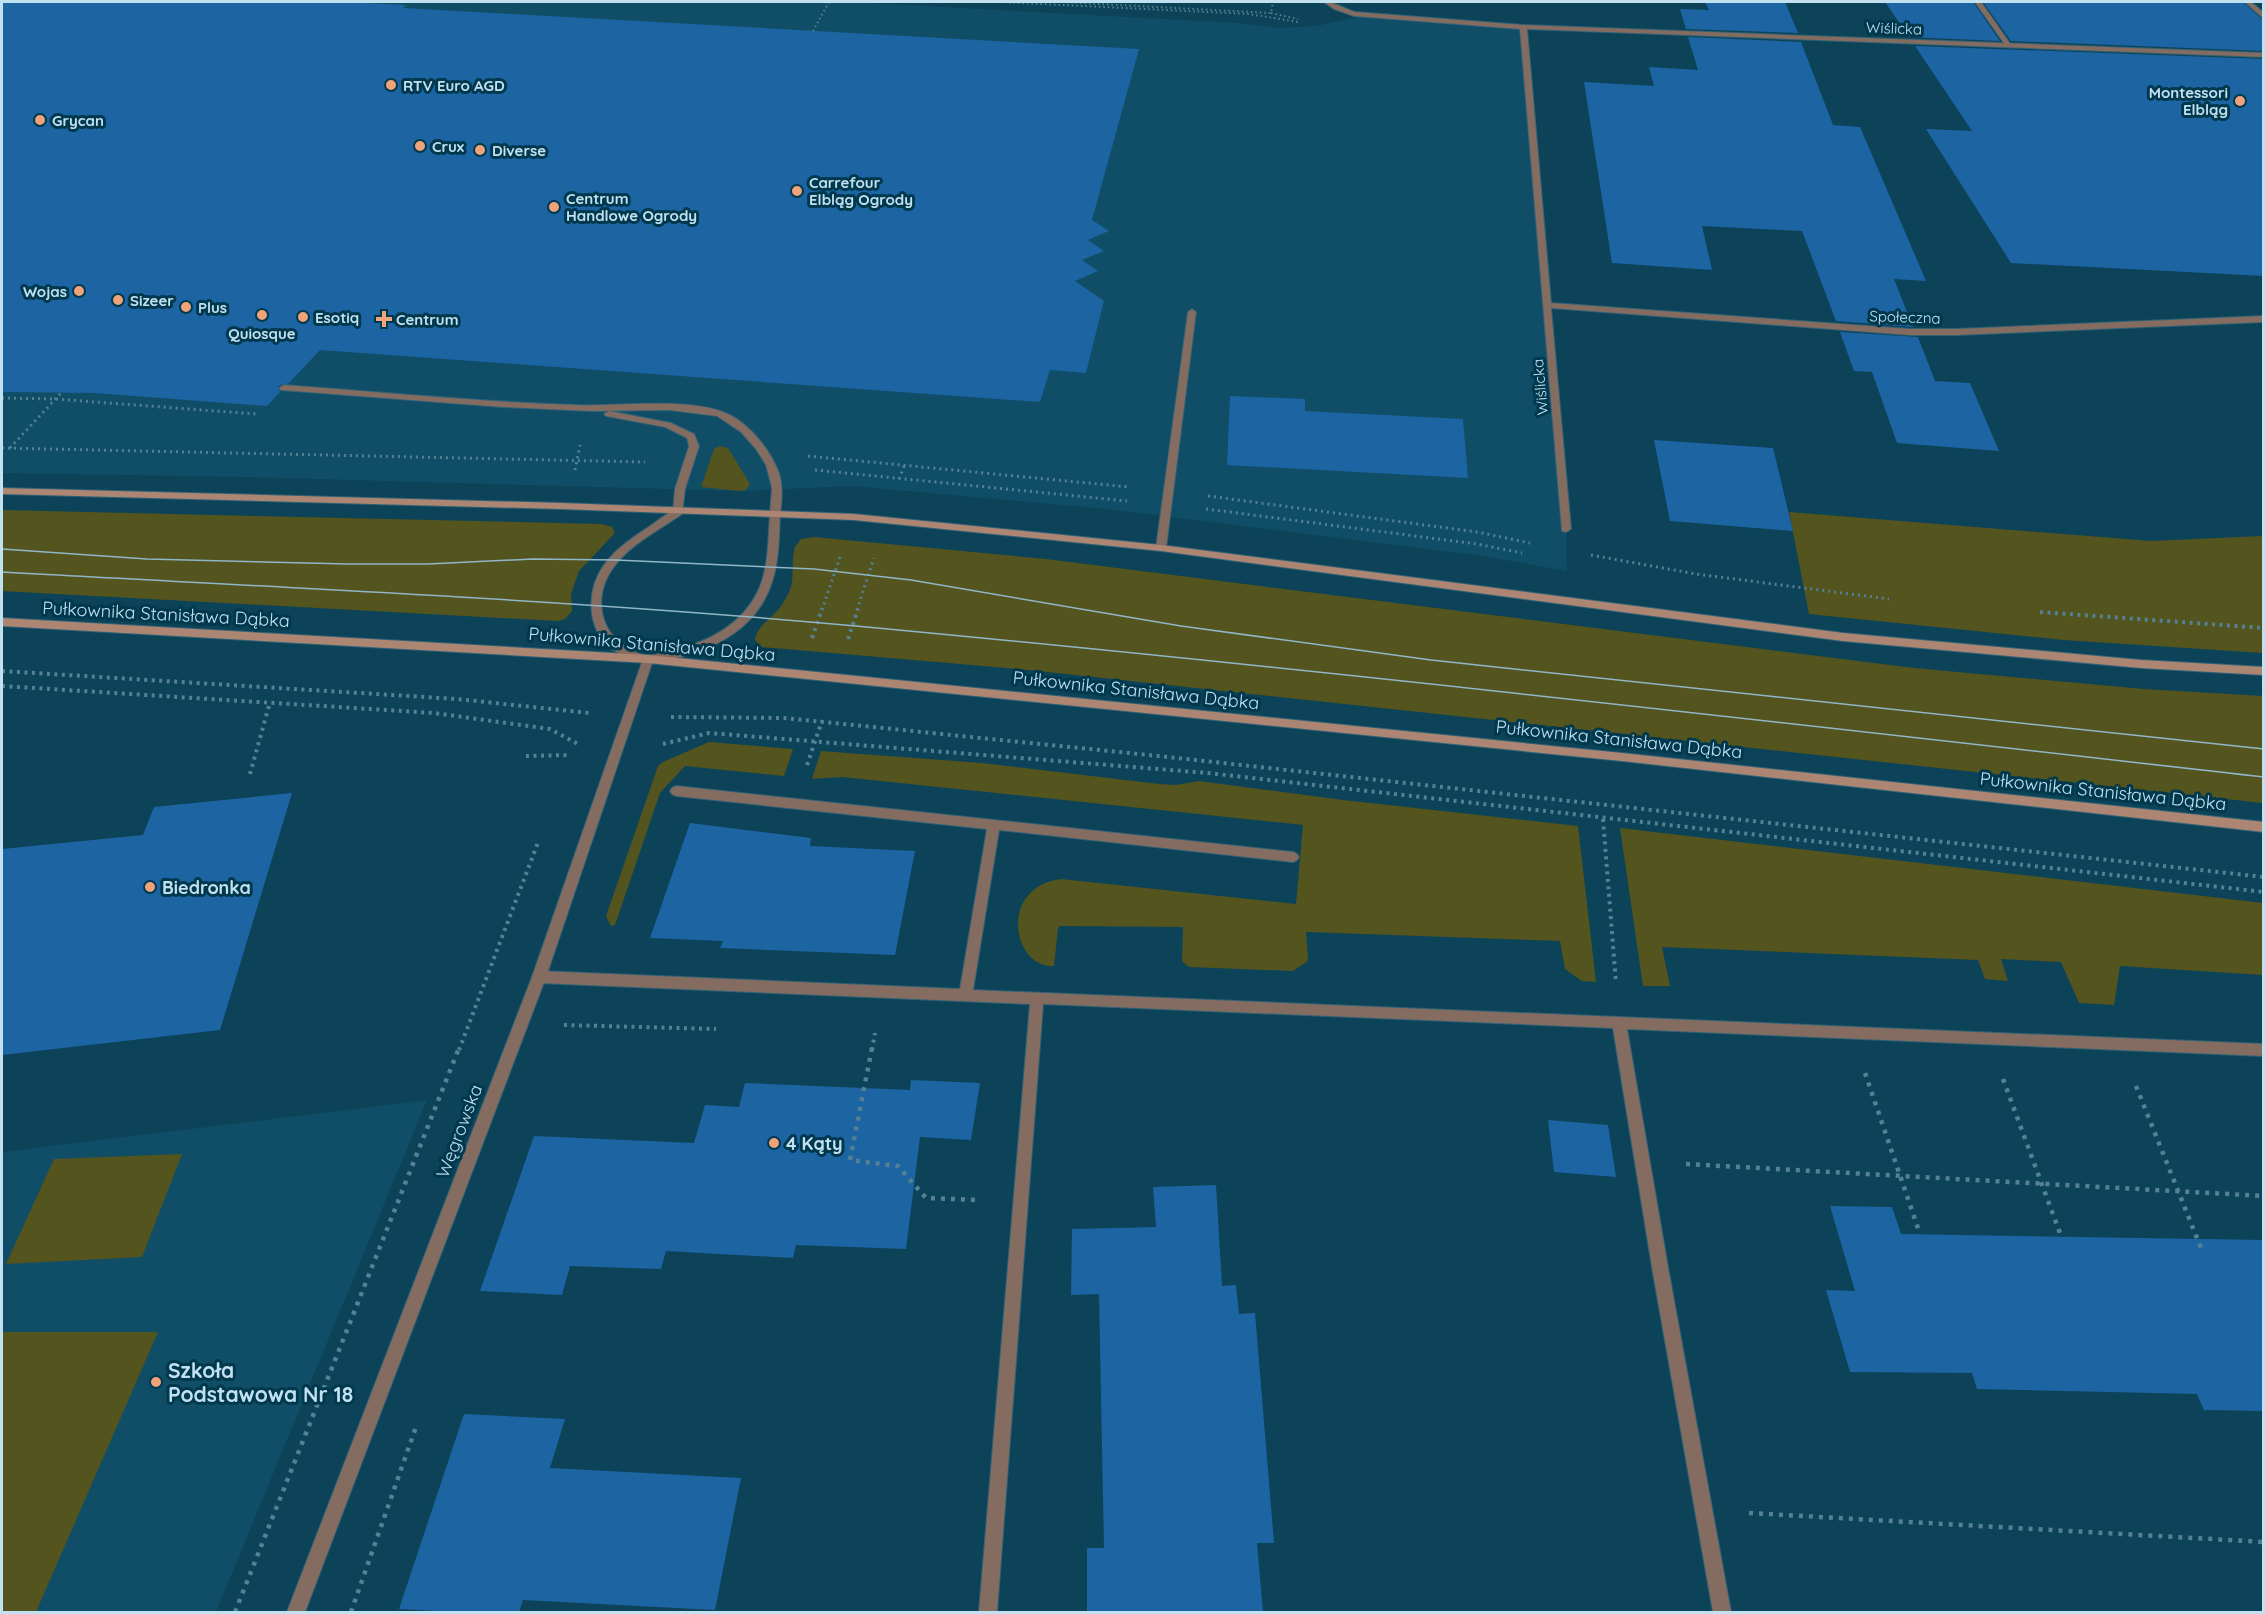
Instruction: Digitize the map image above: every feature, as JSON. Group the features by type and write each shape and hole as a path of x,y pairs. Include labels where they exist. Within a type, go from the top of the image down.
{"street":[{"name":"Wiślicka","path":"1328,2 1344,11 1360,14 1523,27 2264,55"},
{"path":"1978,2 2008,45"},
{"path":"2248,2 2264,16"},
{"name":"Wiślicka","path":"1523,27 1566,529"},
{"name":"Społeczna","path":"1547,305 1911,332 2264,319"},
{"path":"1161,548 1192,312"},
{"path":"284,388 576,408 687,410 720,414 736,423 750,435 774,472 778,494 769,577 747,617 725,635 685,653 648,659 622,651 602,633 595,611 598,589 608,567 630,546 678,512 680,489 694,446 691,436 681,430 654,422 576,408"},
{"path":"2,491 537,505 854,517 1161,548 1843,637 2141,664 2264,671"},
{"name":"Pułkownika Stanisława Dąbka","path":"2,622 648,659 1634,758 2264,827"},
{"name":"Węgrowska","path":"296,1612 538,977 630,717 648,659"},
{"path":"676,791 1293,857"},
{"path":"966,993 994,825"},
{"path":"538,977 966,993 1036,998 2264,1050"},
{"path":"988,1612 1036,998"},
{"path":"1619,1022 1722,1612"}],"path":[{"path":"813,31 829,2"},
{"path":"1000,2 1249,14 1304,23"},
{"path":"1062,2 1271,13 1273,2"},
{"path":"10,449 61,393"},
{"path":"2,398 55,399"},
{"path":"2,448 578,462 690,462"},
{"path":"765,458 807,456 1168,490 1477,532 1533,543"},
{"path":"815,740 904,466"},
{"path":"784,718 868,475"},
{"path":"1590,555 1696,574 1894,599"},
{"path":"2028,612 2264,628"},
{"path":"2,671 458,699 630,717 784,718 1168,757 2264,877"},
{"path":"2,686 434,713 550,729 576,744 619,748 671,743 709,734 815,740 1208,772 1604,819 2264,892"},
{"path":"250,774 270,702"},
{"path":"567,766 576,744"},
{"path":"526,756 571,755"},
{"path":"1604,819 1619,1022"},
{"path":"235,1612 486,981 543,830"},
{"path":"875,1032 850,1160 898,1166 926,1198 1021,1201"},
{"path":"1864,1069 1920,1234"},
{"path":"2001,1076 2061,1236"},
{"path":"2135,1082 2203,1253"},
{"path":"1643,1162 2264,1196"},
{"path":"1704,1511 2264,1542"}],"shaded area":[{"path":"2,2 851,2 1238,23 1280,28 1316,26 1367,15 1523,27 1566,529 1567,571 1483,556 1107,509 851,486 741,491 243,477 2,473"},
{"path":"720,446 728,448 750,484 746,490 701,487 714,449"},
{"path":"2,510 602,524 612,527 615,533 579,571 571,594 572,611 565,619 558,621 2,591"},
{"path":"1789,512 2151,541 2263,536 2263,653 2064,640 1809,614"},
{"path":"814,537 1046,559 1914,668 2144,689 2263,696 2263,803 1029,670 762,647 755,640 756,635 787,598 792,583 795,547 801,539"},
{"path":"709,742 793,749 784,776 685,766 660,793 615,925 611,926 606,916 658,766"},
{"path":"821,751 982,763 1159,784 1176,785 1199,781 1343,800 1578,826 1596,982 1582,981 1565,969 1560,941 1306,932 1308,961 1293,971 1189,967 1182,961 1183,927 1060,926 1054,966 1040,963 1029,954 1021,941 1018,926 1020,911 1027,896 1041,885 1061,879 1296,904 1303,825 842,777 812,779"},
{"path":"1620,828 2263,903 2263,975 2120,966 2114,1005 2079,1003 2061,962 2001,959 2008,981 1985,979 1978,960 1662,947 1670,986 1643,986"},
{"name":"Szkoła Podstawowa Nr 18","path":"427,1100 216,1612 2,1612 2,1152"},
{"path":"182,1154 142,1257 6,1264 54,1159"},
{"path":"2,1332 158,1332 36,1612 2,1612"}],"building":[{"name":"Centrum Handlowe Ogrody","path":"2,2 343,2 406,5 403,8 1139,49 1092,220 1109,231 1088,240 1104,251 1082,260 1098,271 1075,281 1104,301 1086,373 1050,370 1040,402 320,350 289,383 278,386 280,392 267,406 95,393 2,392"},
{"path":"1705,2 1785,2 1798,33 1686,29 1680,9 1709,10"},
{"path":"1885,2 1973,2 2000,41 1909,37"},
{"path":"1983,2 2243,2 2264,21 2264,51 2011,41"},
{"path":"1688,37 1801,42 1833,125 1860,127 1926,281 1894,279 1913,327 1836,321 1802,231 1702,226 1712,270 1612,263 1584,82 1654,86 1649,67 1698,70"},
{"path":"1915,46 2264,59 2264,276 2011,263 1926,129 1972,131"},
{"path":"1840,332 1918,337 1935,381 1970,383 1999,451 1897,443 1872,372 1854,371"},
{"path":"1230,396 1305,399 1305,411 1463,419 1468,478 1227,465"},
{"path":"1654,440 1773,448 1793,531 1670,521"},
{"path":"292,793 220,1030 2,1055 2,849 143,835 154,807"},
{"path":"690,823 811,838 810,846 915,851 895,955 720,948 723,941 650,938"},
{"path":"911,1080 980,1083 971,1140 920,1137 906,1249 796,1245 793,1258 666,1251 661,1269 570,1266 562,1295 480,1291 534,1136 694,1143 705,1105 739,1107 745,1083 910,1090"},
{"path":"1548,1120 1608,1125 1616,1177 1554,1172"},
{"path":"1216,1185 1222,1286 1236,1285 1239,1314 1255,1313 1274,1543 1257,1543 1263,1612 1087,1612 1087,1548 1104,1548 1099,1294 1071,1295 1072,1229 1156,1227 1153,1187"},
{"path":"1830,1206 1892,1207 1901,1234 2264,1240 2264,1411 2204,1410 2197,1394 1977,1389 1972,1373 1850,1372 1826,1290 1855,1291"},
{"path":"464,1414 565,1419 550,1468 741,1478 715,1610 523,1600 519,1612 399,1609"}],"tram line":[{"path":"2,549 147,559 348,564 428,564 533,559 616,560 814,569 911,580 1181,626 1431,660 2264,749"},
{"path":"2,572 536,602 856,626 1384,679 2264,777"}],"place":[{"name":"RTV Euro AGD","path":"391,85"},
{"name":"Montessori Elbląg","path":"2240,101"},
{"name":"Grycan","path":"40,120"},
{"name":"Crux","path":"420,146"},
{"name":"Diverse","path":"480,150"},
{"name":"Carrefour Elbląg Ogrody","path":"797,191"},
{"name":"Centrum Handlowe Ogrody","path":"554,207"},
{"name":"Wojas","path":"79,291"},
{"name":"Sizeer","path":"118,300"},
{"name":"Plus","path":"186,307"},
{"name":"Quiosque","path":"262,315"},
{"name":"Esotiq","path":"303,317"},
{"name":"Centrum","path":"384,319"},
{"name":"Biedronka","path":"150,887"},
{"name":"4 Kąty","path":"774,1143"},
{"name":"Szkoła Podstawowa Nr 18","path":"156,1382"}]}
